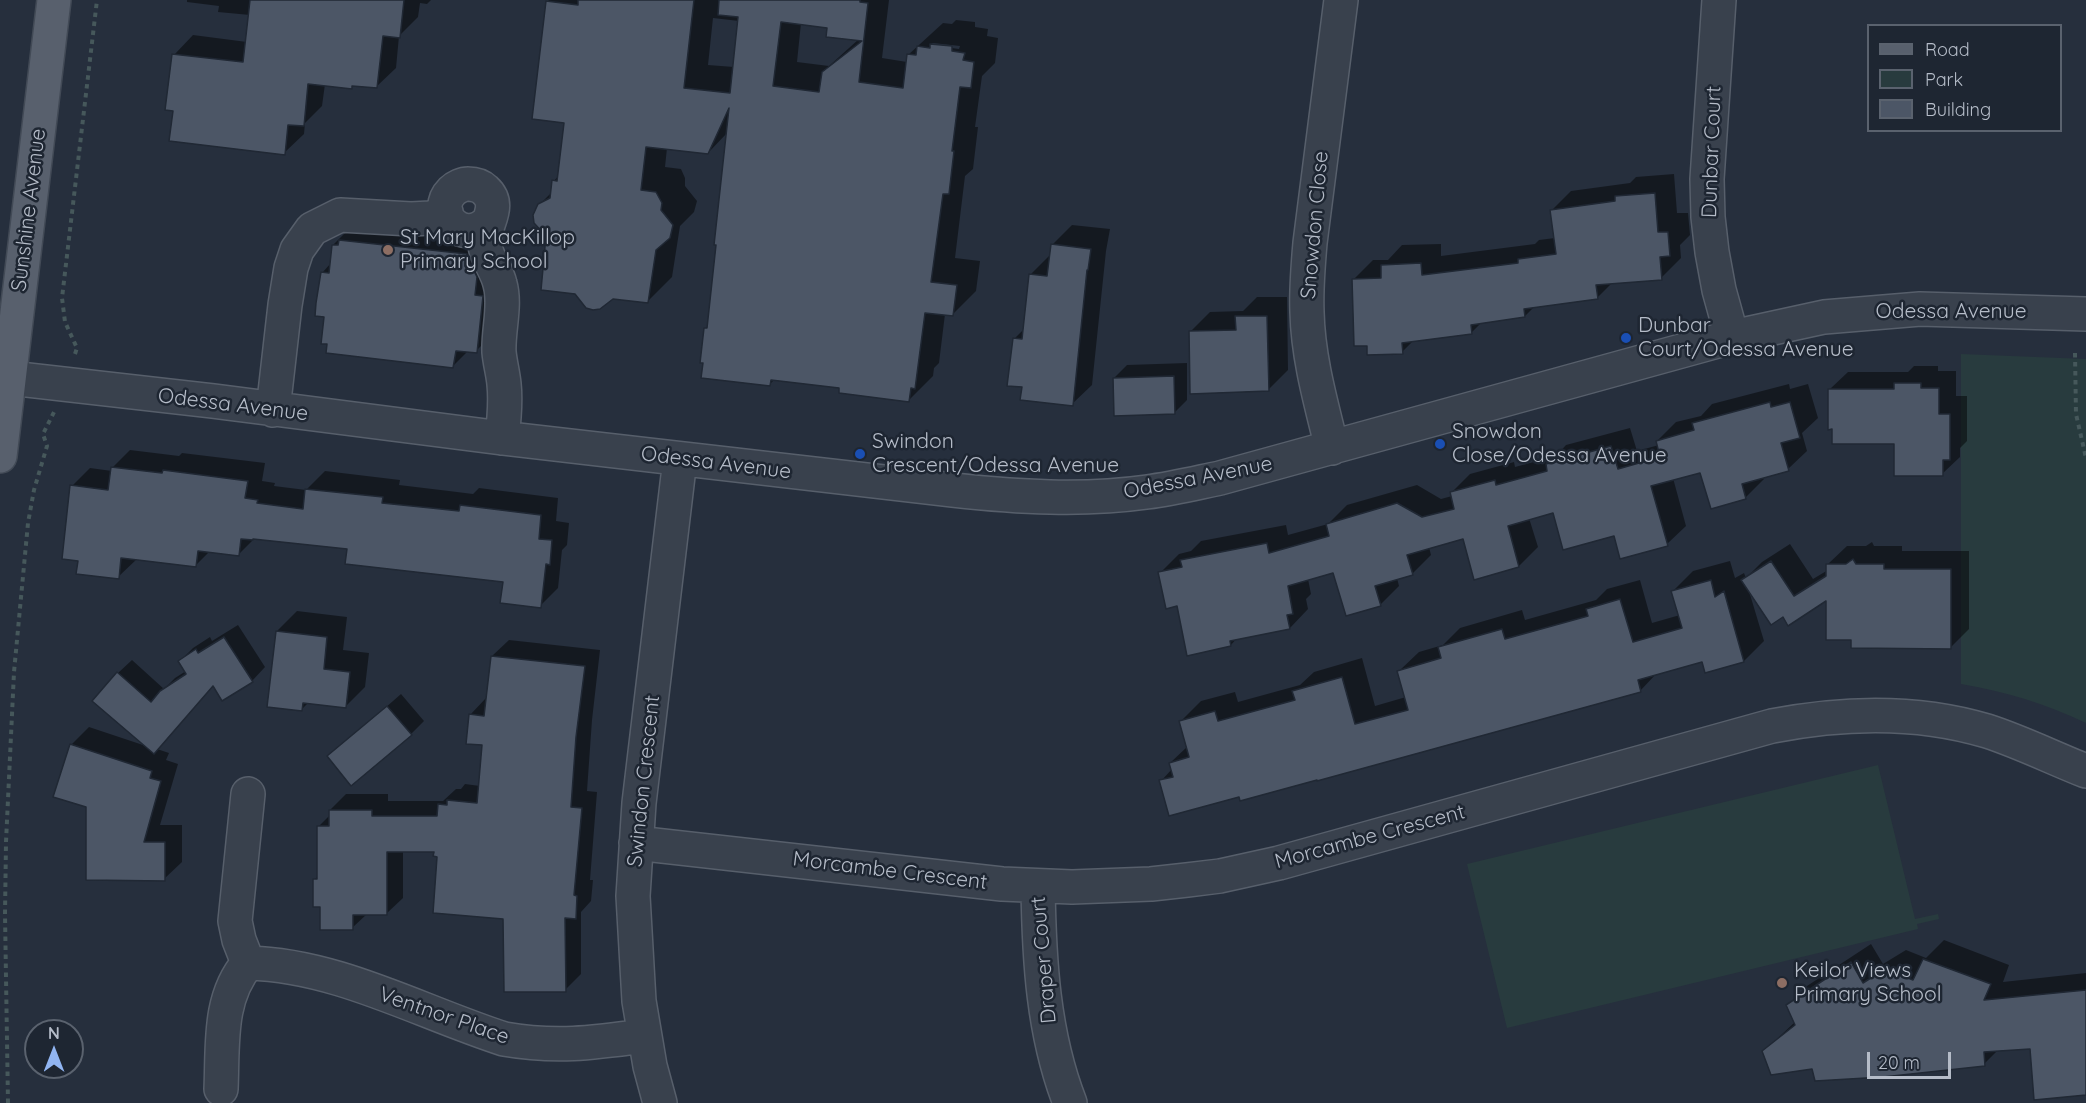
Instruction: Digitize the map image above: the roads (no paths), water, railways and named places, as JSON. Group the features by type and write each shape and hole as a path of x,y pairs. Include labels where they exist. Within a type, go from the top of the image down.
{"main road":[{"name":"Sunshine Avenue","path":"0,456 5,377 54,0"}],"street":[{"name":"Snowdon Close","path":"1332,448 1310,347 1307,278 1341,0"},
{"name":"Dunbar Court","path":"1719,0 1707,179 1708,218 1719,290 1732,337"},
{"path":"273,410 291,268 297,250 312,229 340,215 431,218 446,212 448,197 453,190 467,184 475,185 488,193 492,200 493,208 484,242 486,252 501,285 499,352 504,386 502,438"},
{"name":"Odessa Avenue","path":"5,377 680,459 953,490 1063,498 1125,494 1180,487 1220,478 1732,337 1824,317 1930,309 2086,314"},
{"name":"Swindon Crescent","path":"660,1103 644,1036 639,1001 634,928 636,843 680,459"},
{"name":"Morcambe Crescent","path":"636,843 1038,886 1151,884 1247,870 1308,855 1772,726 1816,718 1881,715 1943,721 2003,737 2086,771"},
{"path":"223,1094 225,1008 238,974 248,963 235,921 248,794"},
{"name":"Draper Court","path":"1038,886 1041,975 1050,1031 1062,1082 1070,1103"},
{"name":"Ventnor Place","path":"248,963 279,965 331,976 504,1039 532,1044 562,1045 644,1036"}],"place":[{"name":"St Mary MacKillop Primary School","path":"388,250"},
{"name":"Dunbar Court/Odessa Avenue","path":"1626,338"},
{"name":"Snowdon Close/Odessa Avenue","path":"1440,444"},
{"name":"Swindon Crescent/Odessa Avenue","path":"860,454"},
{"name":"Keilor Views Primary School","path":"1782,983"}]}
